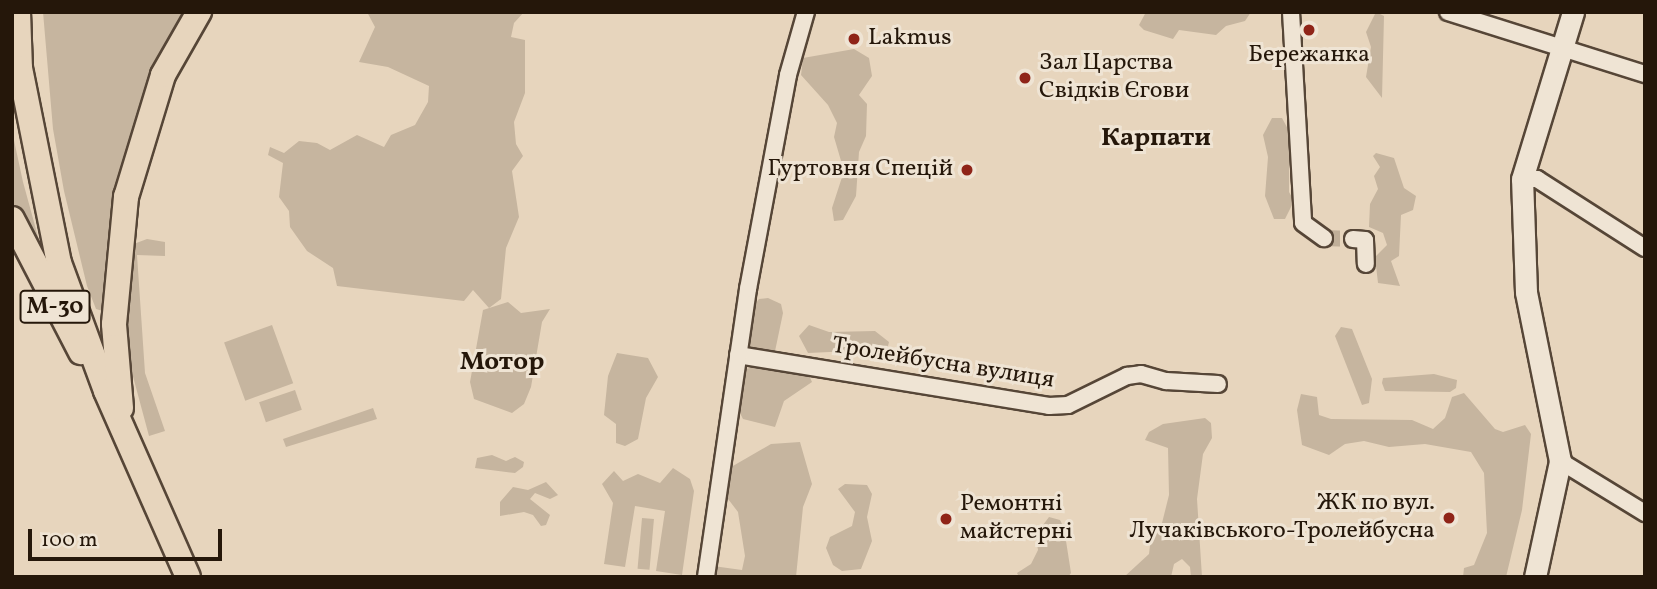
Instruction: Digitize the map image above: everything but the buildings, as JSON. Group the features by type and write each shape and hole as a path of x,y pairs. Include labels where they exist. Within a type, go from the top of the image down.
{"highway":[{"name":"М-30","path":"18,12 20,68 36,163 59,262 106,391 188,577"},
{"path":"123,430 114,324 125,197 163,75 200,12"},
{"name":"М-30","path":"12,219 65,327 106,391"}],"main road":[{"path":"1535,577 1560,461 1527,299 1522,179 1573,12"}],"street":[{"path":"706,577 738,355 788,75 806,12"},
{"path":"1291,12 1303,223 1317,238 1324,238"},
{"path":"1448,12 1645,74"},
{"path":"1522,179 1537,179 1645,248"},
{"path":"1353,239 1365,240 1366,264"},
{"name":"Тролейбусна вулиця","path":"738,355 1049,406 1068,405 1141,374 1166,381 1218,384"},
{"path":"1560,461 1645,513"}],"shaded area":[{"path":"43,12 194,12 175,40 106,312 96,309 87,286 64,191 53,129"},
{"path":"367,12 524,12 514,23 511,37 525,40 525,93 514,122 516,144 523,156 512,171 519,217 506,248 501,299 489,308 473,290 464,301 337,286 333,268 307,251 290,227 289,211 279,197 283,163 268,155 270,147 284,153 299,141 317,143 330,150 357,135 384,147 391,135 415,125 428,102 429,86 388,67 359,62 375,27"},
{"path":"1146,12 1251,12 1245,21 1226,26 1216,35 1179,30 1173,39 1144,30 1139,25"},
{"path":"1376,12 1384,16 1382,98 1366,77 1371,47 1366,32"},
{"path":"854,49 869,58 872,76 859,95 867,104 866,136 859,152 856,196 843,220 834,221 832,208 844,171 834,137 837,123 828,105 801,75 803,58"},
{"path":"1272,118 1282,118 1289,131 1289,192 1294,201 1285,219 1274,219 1265,196 1268,157 1263,135"},
{"path":"12,131 23,182 43,255 12,204"},
{"path":"1376,153 1394,158 1404,188 1416,196 1413,210 1401,215 1399,256 1391,261 1400,286 1378,283 1375,257 1387,245 1383,233 1369,227 1370,204 1378,189 1374,176 1380,167 1373,156"},
{"path":"147,239 165,242 165,256 137,255 145,373 165,431 149,436 131,369 126,289 131,245"},
{"path":"768,298 781,304 783,313 774,356 749,350 747,339 751,310 759,299"},
{"path":"508,302 521,313 550,309 542,322 531,387 524,404 512,413 474,399 470,382 483,310"},
{"path":"272,325 293,383 245,401 224,342"},
{"path":"809,325 829,332 875,331 889,342 887,350 882,358 874,359 851,351 808,353 799,336"},
{"path":"1341,327 1352,329 1372,379 1369,403 1362,405 1335,336"},
{"path":"617,353 648,358 658,377 646,398 638,439 625,446 616,443 616,424 604,415 608,376"},
{"path":"761,365 808,373 812,382 784,401 775,427 743,419 738,409 742,370"},
{"path":"1434,374 1457,380 1456,388 1450,392 1385,391 1382,383 1383,378"},
{"path":"295,390 302,410 266,422 259,402"},
{"path":"1464,393 1495,429 1503,432 1525,425 1531,434 1522,510 1506,577 1463,577 1464,568 1474,565 1487,533 1484,473 1471,452 1425,444 1389,447 1364,441 1345,444 1329,455 1302,445 1297,410 1301,394 1317,397 1319,415 1331,419 1412,420 1433,429 1445,418 1452,397"},
{"path":"373,408 377,419 286,447 283,439"},
{"path":"1205,418 1211,423 1212,438 1203,454 1197,499 1202,577 1191,577 1190,567 1182,559 1174,564 1171,577 1124,577 1149,554 1151,537 1162,523 1169,495 1168,448 1145,440 1149,432 1163,424"},
{"path":"800,442 812,484 803,507 796,577 707,577 713,566 742,570 745,556 738,512 725,495 726,470 771,444"},
{"path":"492,455 506,461 515,457 524,462 523,467 515,473 475,468 477,458"},
{"path":"673,468 690,479 694,491 682,575 656,571 665,511 635,506 625,567 604,564 613,503 602,484 614,471 623,481 638,474 660,483"},
{"path":"546,482 558,495 550,499 535,493 530,499 550,515 546,525 541,526 533,515 524,512 500,516 500,502 513,487 528,490"},
{"path":"845,484 867,485 872,494 867,517 872,541 861,569 842,571 833,565 826,548 830,537 852,526 855,512 838,489"},
{"path":"1049,517 1060,520 1064,528 1071,573 1068,577 1019,577 1017,573 1031,564 1038,550 1034,525 1043,525"},
{"path":"642,518 654,519 650,570 638,569"}],"tunnel":[{"path":"1324,238 1353,239"}],"place":[{"name":"Бережанка","path":"1309,30"},
{"name":"Lakmus","path":"854,39"},
{"name":"Зал Царства Свідків Єгови","path":"1025,78"},
{"name":"Гуртовня Спецій","path":"967,170"},
{"name":"ЖК по вул. Лучаківського-Тролейбусна","path":"1449,518"},
{"name":"Ремонтні майстерні","path":"946,519"}],"district":[{"name":"Карпати","path":"1156,139"},
{"name":"Мотор","path":"502,363"}]}
